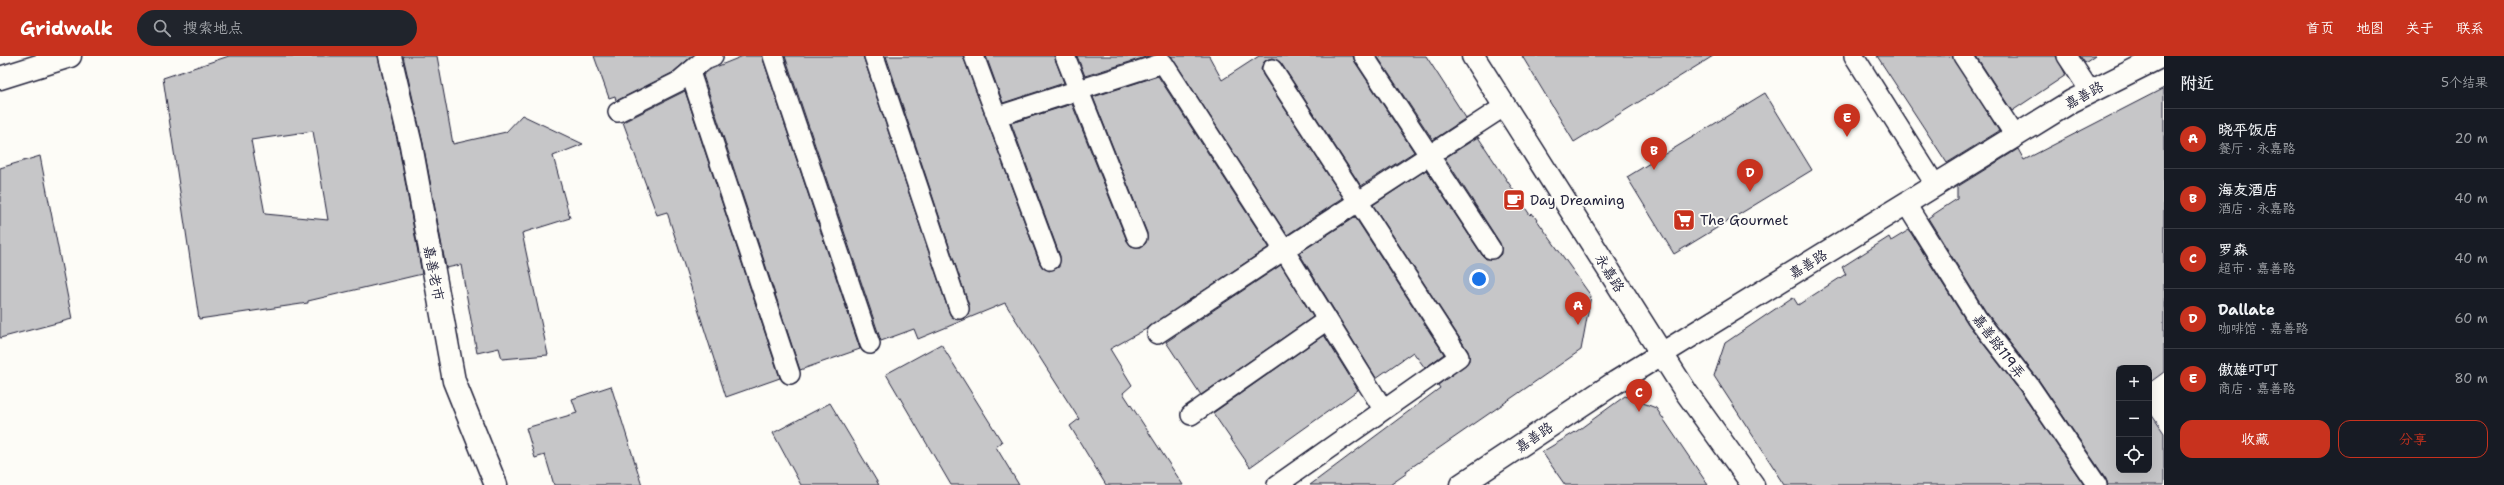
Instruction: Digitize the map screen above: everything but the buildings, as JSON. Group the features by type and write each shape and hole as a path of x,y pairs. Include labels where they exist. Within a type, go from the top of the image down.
{"street":[{"path":"0,78 70,56"},
{"name":"嘉善老市","path":"390,56 411,145 454,381 496,485"},
{"name":"永嘉路","path":"1473,56 1686,392 1753,485"},
{"name":"嘉善路","path":"1461,485 1616,382 2090,91 2162,56"}],"lane":[{"path":"618,112 678,82 705,59 713,56"},
{"path":"773,56 870,344"},
{"path":"874,56 959,309"},
{"path":"974,56 998,116 1050,260"},
{"path":"1065,56 1137,237"},
{"path":"1364,56 1491,250"},
{"path":"1854,56 1936,186"},
{"path":"1963,56 2016,137"},
{"path":"2067,56 2090,91"},
{"path":"998,116 1163,63 1284,250 1383,410"},
{"path":"1272,69 1358,204 1459,357 1276,485"},
{"path":"690,72 790,374"},
{"path":"1157,334 1284,250 1358,204 1505,106"},
{"name":"嘉善路119弄","path":"1906,204 1977,318 2028,385 2097,485"},
{"path":"1191,415 1327,320"}],"place":[{"name":"傲雄叮叮","path":"1847,137"},
{"name":"海友酒店","path":"1654,170"},
{"name":"Dallate","path":"1750,192"},
{"name":"Day Dreaming","path":"1514,200"},
{"name":"The Gourmet","path":"1684,220"},
{"name":"晓平饭店","path":"1578,325"},
{"name":"罗森","path":"1639,412"}]}
